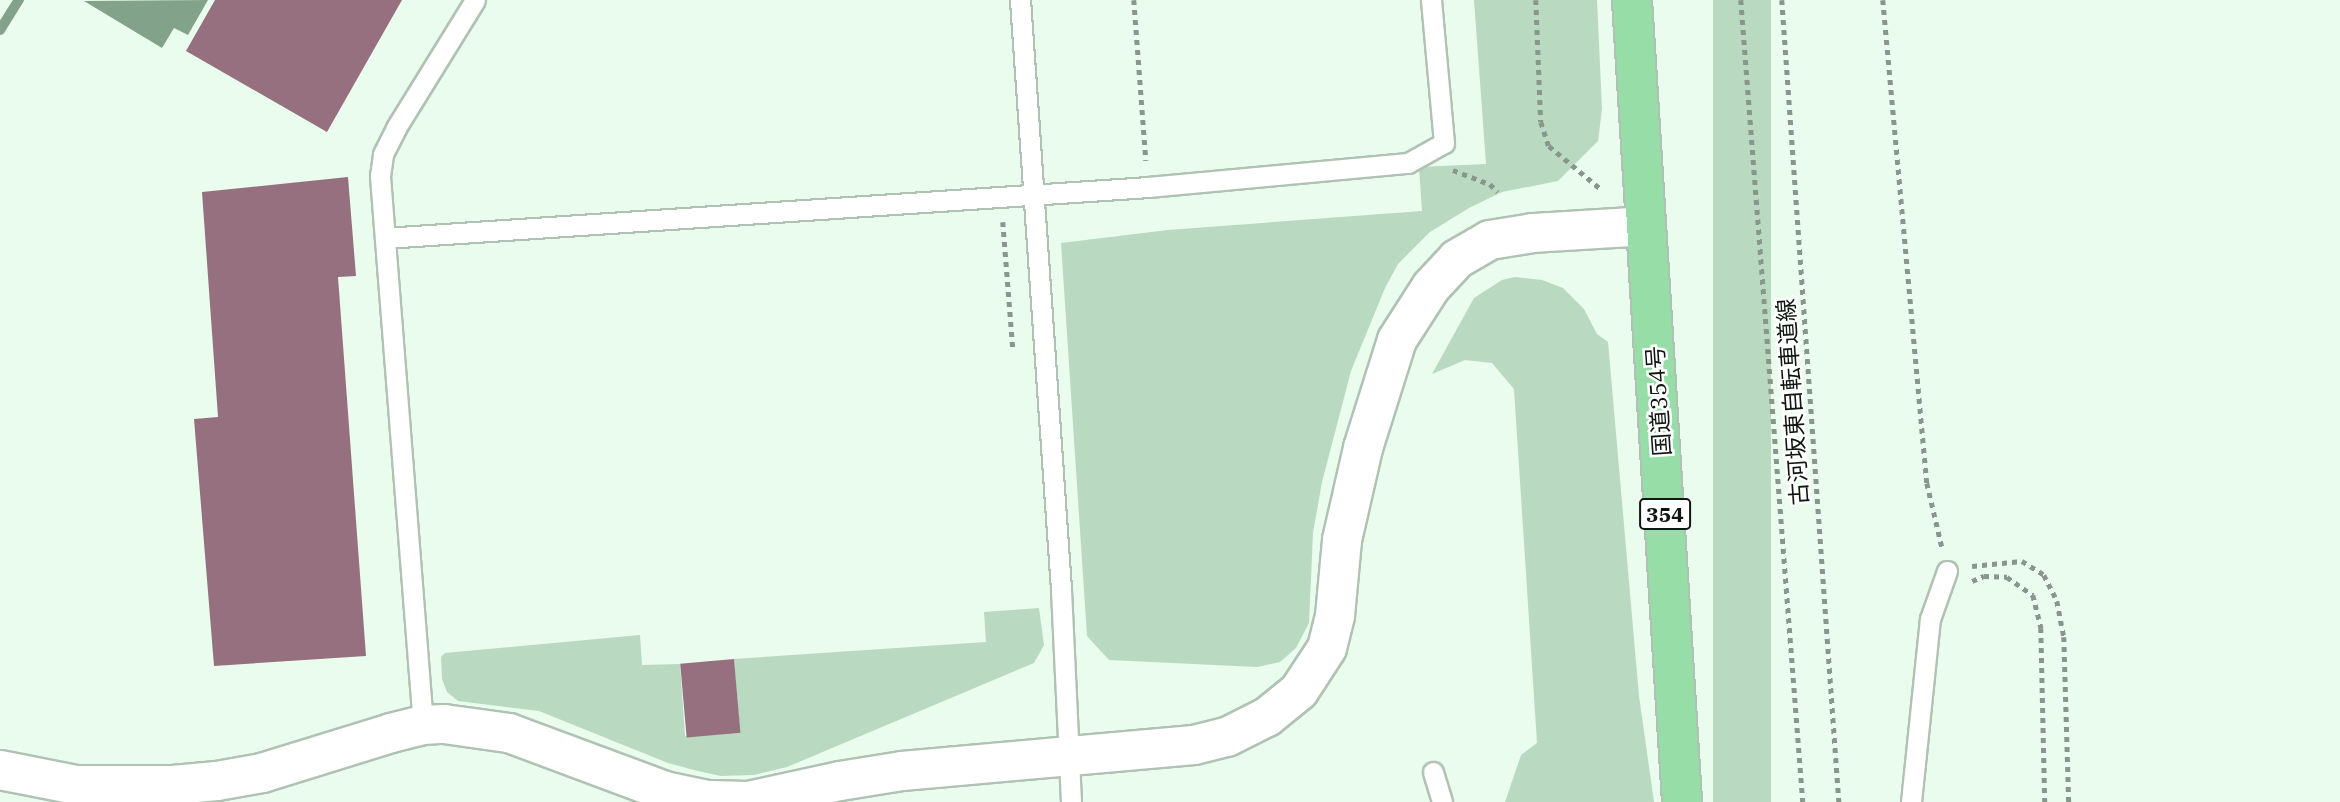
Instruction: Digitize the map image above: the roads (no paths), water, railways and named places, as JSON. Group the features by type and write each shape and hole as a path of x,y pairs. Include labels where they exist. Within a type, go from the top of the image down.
{"highway":[{"name":"国道354号","path":"1632,0 1682,802"}],"street":[{"path":"0,771 76,785 173,785 219,791 262,773 423,725 476,727 509,733 609,773 665,791 708,800 748,801 890,773 1068,755 1194,746 1227,737 1267,718 1299,691 1327,648 1335,616 1342,540 1363,447 1397,340 1431,287 1457,259 1490,240 1533,233 1646,226"}],"lane":[{"path":"423,725 380,176 383,154 475,0"},
{"path":"1020,0 1061,590 1071,802"},
{"path":"385,237 1033,194 1408,163 1444,144 1431,0"},
{"path":"1910,802 1930,619 1947,571"},
{"path":"1433,772 1442,802"}],"waterway":[{"path":"0,30 19,0"}]}
